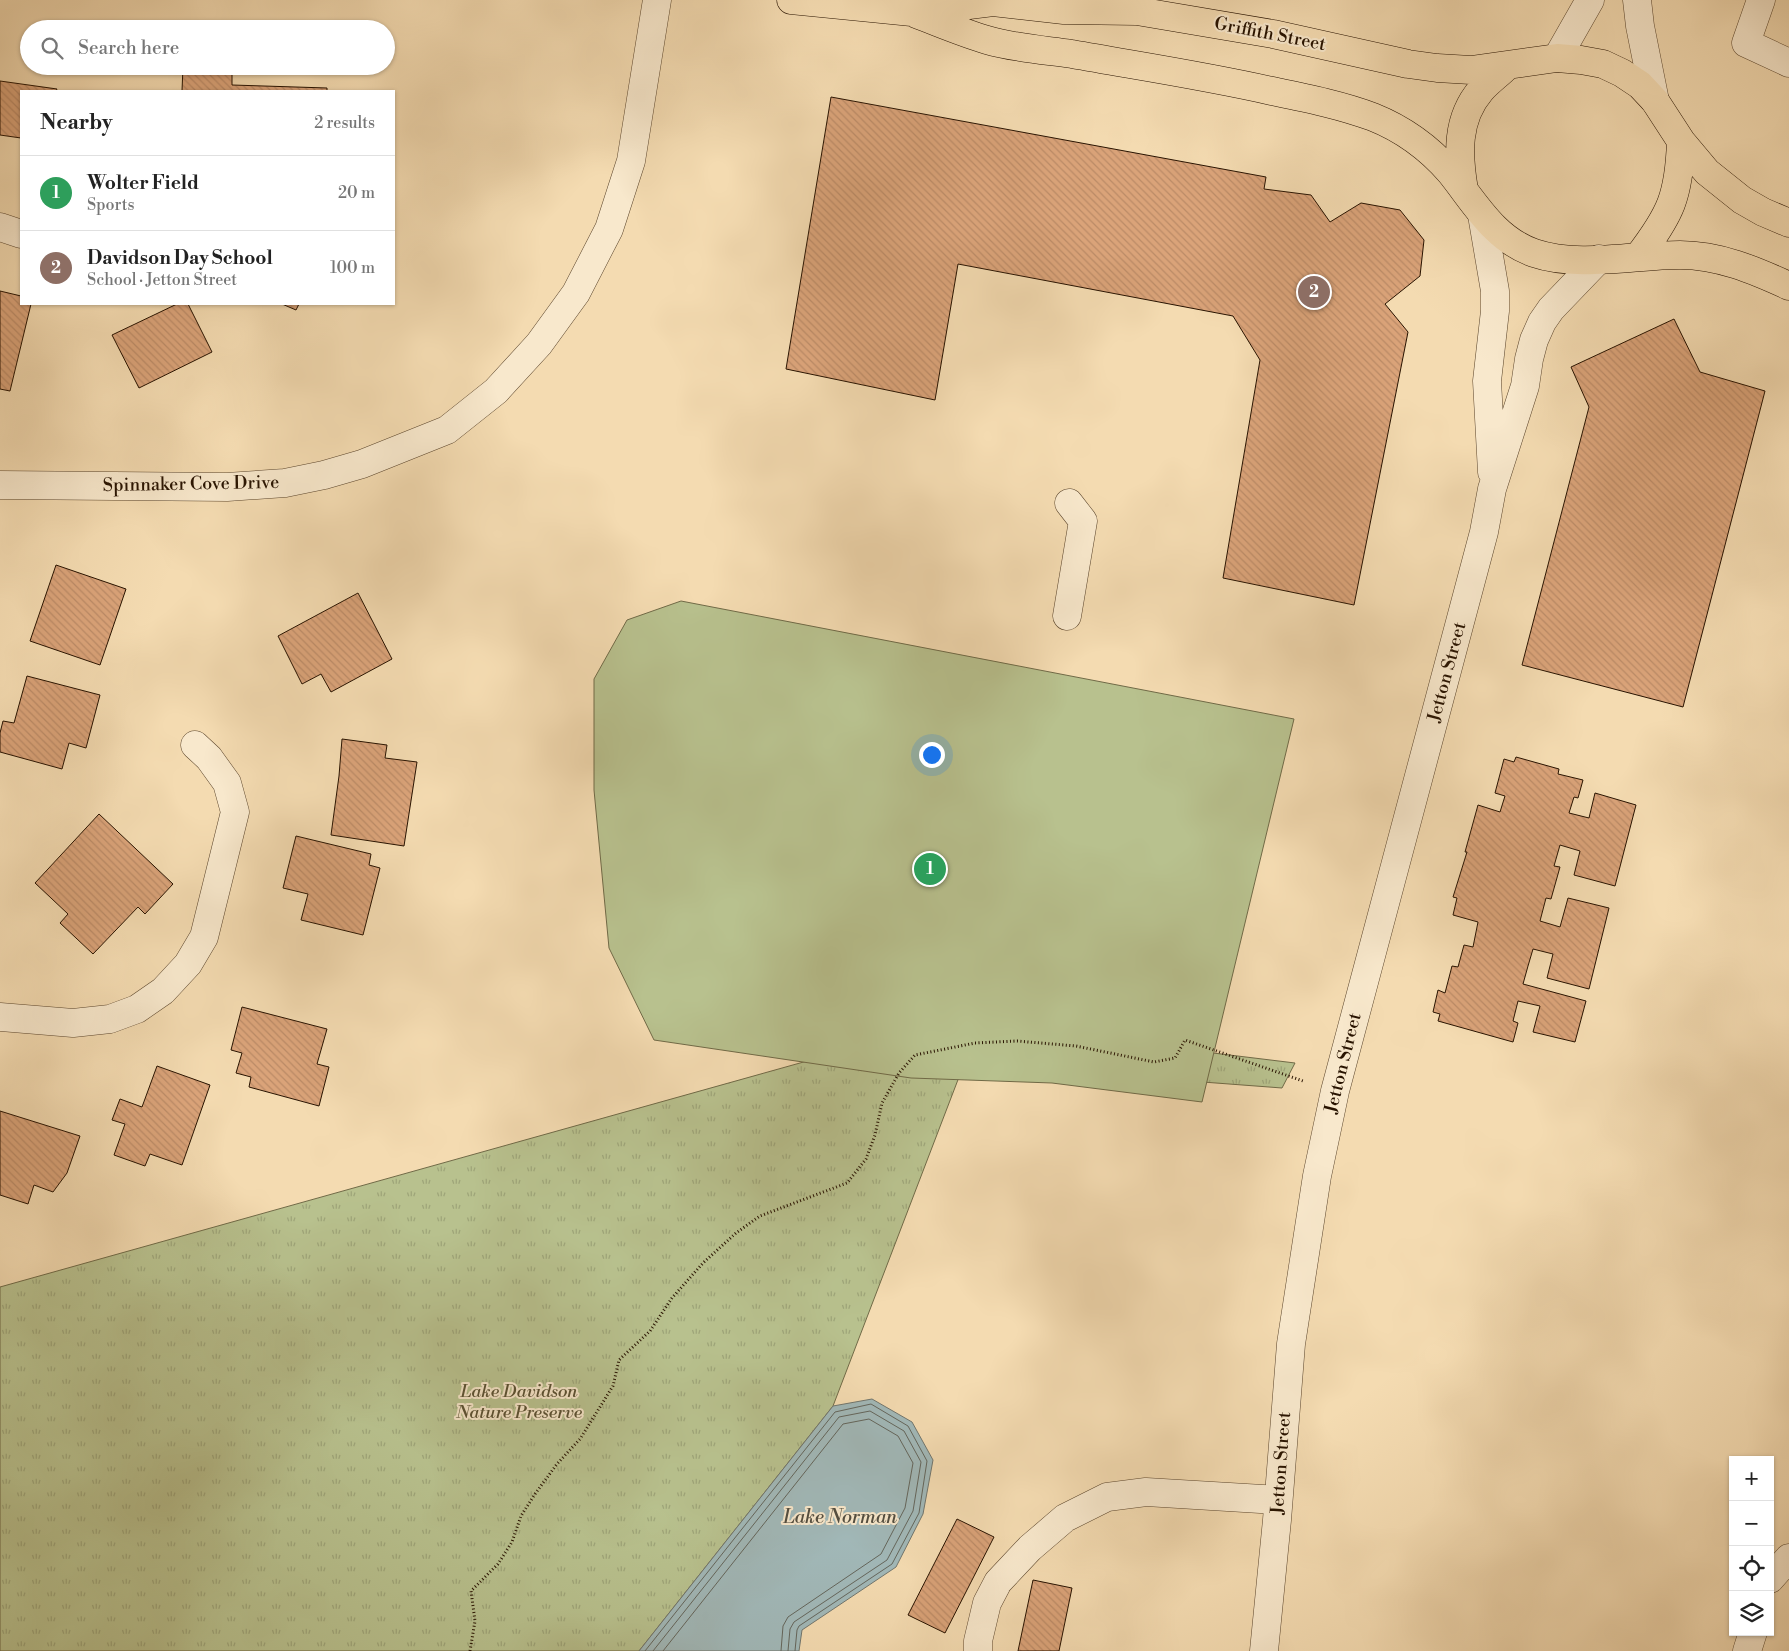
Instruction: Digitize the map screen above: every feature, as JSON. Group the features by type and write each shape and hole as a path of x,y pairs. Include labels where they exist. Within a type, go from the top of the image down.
{"main road":[{"name":"Griffith Street","path":"791,0 912,12 993,2 1064,10 1104,5 1205,21 1321,44 1408,64 1437,68 1471,70 1557,58 1581,60 1603,64 1622,72 1640,85 1655,101 1682,141"},
{"name":"Griffith Street","path":"912,12 988,40 1205,77 1310,99 1372,117 1406,134 1436,157 1497,231 1515,244 1553,258 1574,260 1638,257"},
{"path":"1464,190 1459,152 1463,122 1470,105 1481,90 1507,66"},
{"path":"1682,141 1707,172 1725,186 1749,204 1789,223"},
{"path":"1638,257 1670,211 1680,169 1682,141"},
{"path":"1638,257 1682,255 1707,257 1759,272 1789,286"}],"street":[{"name":"Spinnaker Cove Drive","path":"0,485 227,487 285,483 324,476 362,464 446,430 496,391 539,344 576,292 609,229 630,161 657,0"},
{"path":"1557,58 1590,0"},
{"path":"1637,0 1640,26 1655,101"},
{"path":"1761,0 1746,43 1789,63"},
{"name":"Jetton Street","path":"1482,214 1495,291 1495,311 1487,381 1492,489"},
{"path":"0,227 20,234"},
{"name":"Jetton Street","path":"1264,1651 1291,1344 1317,1176 1335,1091 1482,542 1492,489 1525,386 1529,359 1538,331 1551,309 1599,259"},
{"path":"1067,616 1083,522 1069,503"},
{"path":"0,1017 73,1023 110,1019 137,1008 162,991 188,964 204,937 235,812 226,783 209,758 195,745"},
{"path":"978,1651 978,1642 987,1603 998,1582 1030,1548 1064,1518 1107,1497 1146,1492 1278,1500"},
{"path":"1774,1575 1789,1558"},
{"path":"1747,1651 1752,1636"}],"path":[{"path":"470,1651 475,1621 471,1591 498,1564 512,1542 521,1516 535,1494 557,1464 580,1439 613,1386 620,1360 650,1331 672,1298 704,1263 736,1233 760,1216 847,1182 866,1159 875,1135 882,1103 899,1073 915,1055 975,1043 1017,1040 1076,1046 1154,1062 1175,1058 1185,1040 1335,1091"}],"green space":[{"path":"681,601 1294,719 1202,1102 1052,1083 911,1078 654,1040 609,948 594,790 594,679 627,620"},
{"name":"Lake Davidson Nature Preserve","path":"950,1021 1295,1063 1282,1088 964,1064 833,1406 639,1651 0,1651 0,1287"}],"water":[{"name":"Lake Norman","path":"872,1399 912,1422 933,1460 923,1514 896,1567 802,1630 799,1651 639,1651 833,1406"}],"building":[{"path":"183,75 232,75 232,85 327,88 327,90 182,90"},
{"path":"0,81 57,89 20,90 20,138 0,135"},
{"path":"831,97 1266,177 1264,189 1311,195 1330,222 1361,203 1400,210 1424,240 1420,276 1385,304 1408,332 1354,605 1223,578 1260,360 1233,316 958,264 935,400 786,369"},
{"path":"0,291 20,296 20,305 31,305 10,391 0,389"},
{"path":"175,305 188,305 212,352 139,388 112,335"},
{"path":"284,305 298,305 296,310"},
{"path":"1674,319 1700,372 1765,391 1683,707 1522,665 1589,407 1571,367"},
{"path":"56,565 126,589 100,665 30,641"},
{"path":"358,593 392,659 331,692 321,674 302,684 278,636"},
{"path":"27,676 100,695 86,748 69,743 62,769 0,752 0,733 3,721 14,723"},
{"path":"342,739 387,745 385,758 417,762 404,846 331,835"},
{"path":"1516,757 1559,769 1558,774 1583,780 1578,798 1574,797 1569,813 1589,818 1595,793 1636,805 1615,886 1574,875 1580,851 1560,845 1554,866 1560,867 1551,899 1546,898 1540,921 1560,927 1568,898 1609,908 1589,989 1547,978 1553,954 1533,949 1523,984 1586,1001 1575,1042 1533,1032 1540,1006 1518,1001 1513,1021 1518,1023 1513,1042 1438,1021 1440,1014 1433,1012 1438,990 1445,993 1452,966 1458,967 1464,945 1473,947 1478,922 1453,915 1457,898 1453,897 1467,852 1465,852 1478,805 1500,812 1505,796 1495,793 1504,759 1514,762"},
{"path":"99,814 173,884 145,914 138,907 93,954 60,923 68,914 35,883"},
{"path":"296,836 371,854 369,865 380,868 363,935 301,920 308,894 283,888"},
{"path":"242,1007 327,1029 317,1064 329,1067 319,1106 249,1087 251,1077 236,1073 242,1053 231,1050"},
{"path":"157,1066 210,1085 182,1165 150,1154 145,1166 114,1155 125,1124 112,1120 120,1099 142,1107"},
{"path":"0,1111 80,1136 67,1173 53,1192 34,1185 28,1204 0,1195"},
{"path":"957,1519 994,1537 945,1633 908,1615"},
{"path":"1033,1580 1072,1588 1059,1651 1018,1651"}],"place":[{"name":"Davidson Day School","path":"1314,292"},
{"name":"Wolter Field","path":"930,869"}]}
